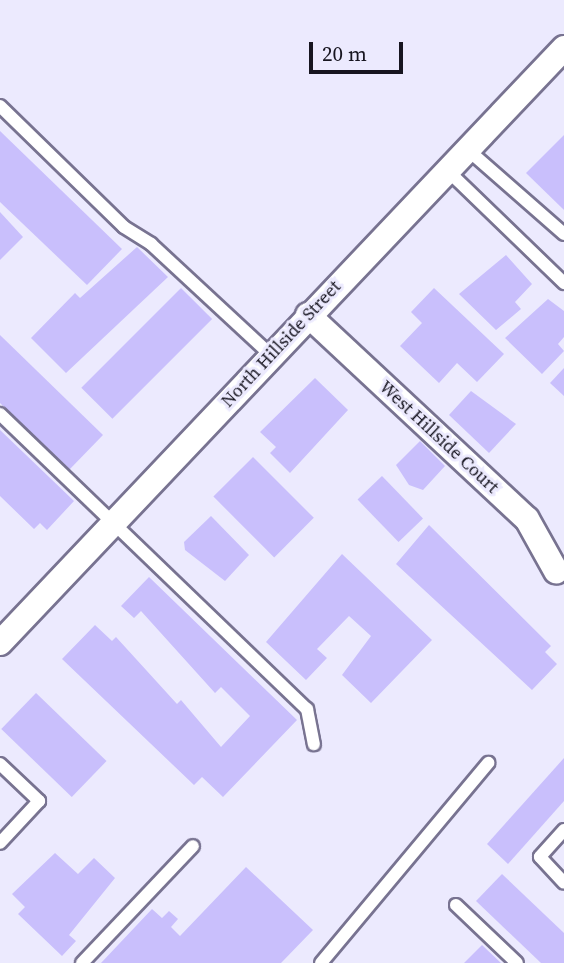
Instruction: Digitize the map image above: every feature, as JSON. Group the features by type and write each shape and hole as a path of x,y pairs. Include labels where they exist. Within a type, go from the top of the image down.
{"street":[{"name":"North Hillside Street","path":"0,643 308,314 564,48"},
{"name":"West Hillside Court","path":"308,314 527,519 556,570"}],"lane":[{"path":"0,106 124,227 151,244 271,355"},
{"path":"467,149 564,234"},
{"path":"447,170 564,284"},
{"path":"0,414 307,709 314,744"},
{"path":"321,963 488,763"},
{"path":"0,764 39,801 0,843"},
{"path":"564,830 540,857 564,883"},
{"path":"82,963 193,846"},
{"path":"456,905 517,963"}],"building":[{"path":"0,131 122,249 87,285 0,202"},
{"path":"564,135 564,210 526,173"},
{"path":"0,212 23,237 0,260"},
{"path":"137,247 168,277 66,373 31,338 75,293 80,298"},
{"path":"506,255 532,284 515,302 521,309 496,330 459,294"},
{"path":"181,288 212,319 112,419 81,388"},
{"path":"434,288 504,354 477,382 457,363 439,383 400,346 422,323 411,312"},
{"path":"548,299 564,311 564,337 558,344 564,351 542,374 505,338"},
{"path":"0,335 103,435 69,470 0,403"},
{"path":"564,368 564,396 550,383"},
{"path":"315,378 348,410 290,473 270,453 276,447 260,432"},
{"path":"471,391 516,424 489,453 449,415"},
{"path":"0,430 74,501 47,530 40,523 34,529 0,496"},
{"path":"420,441 445,466 423,490 409,485 396,465"},
{"path":"253,457 314,518 274,557 213,497"},
{"path":"382,476 423,518 399,542 358,500"},
{"path":"211,516 249,555 225,581 185,550 184,542"},
{"path":"429,525 551,646 545,652 557,664 532,690 396,564"},
{"path":"342,554 432,640 371,703 342,675 371,636 349,616 317,649 327,658 306,680 266,642"},
{"path":"149,577 297,720 223,797 202,777 194,785 62,659 95,625 112,641 116,637 177,704 181,700 221,747 250,716 221,687 215,693 141,611 134,618 121,606"},
{"path":"36,693 106,761 72,797 1,729"},
{"path":"564,758 564,801 508,864 487,844"},
{"path":"55,853 78,874 94,858 115,878 69,935 76,941 62,956 18,914 25,907 12,894"},
{"path":"246,867 313,930 281,963 101,963 152,909 162,918 169,911 178,919 171,927 180,936"},
{"path":"502,874 564,933 564,963 541,963 476,901"},
{"path":"482,945 501,963 464,963"}]}
